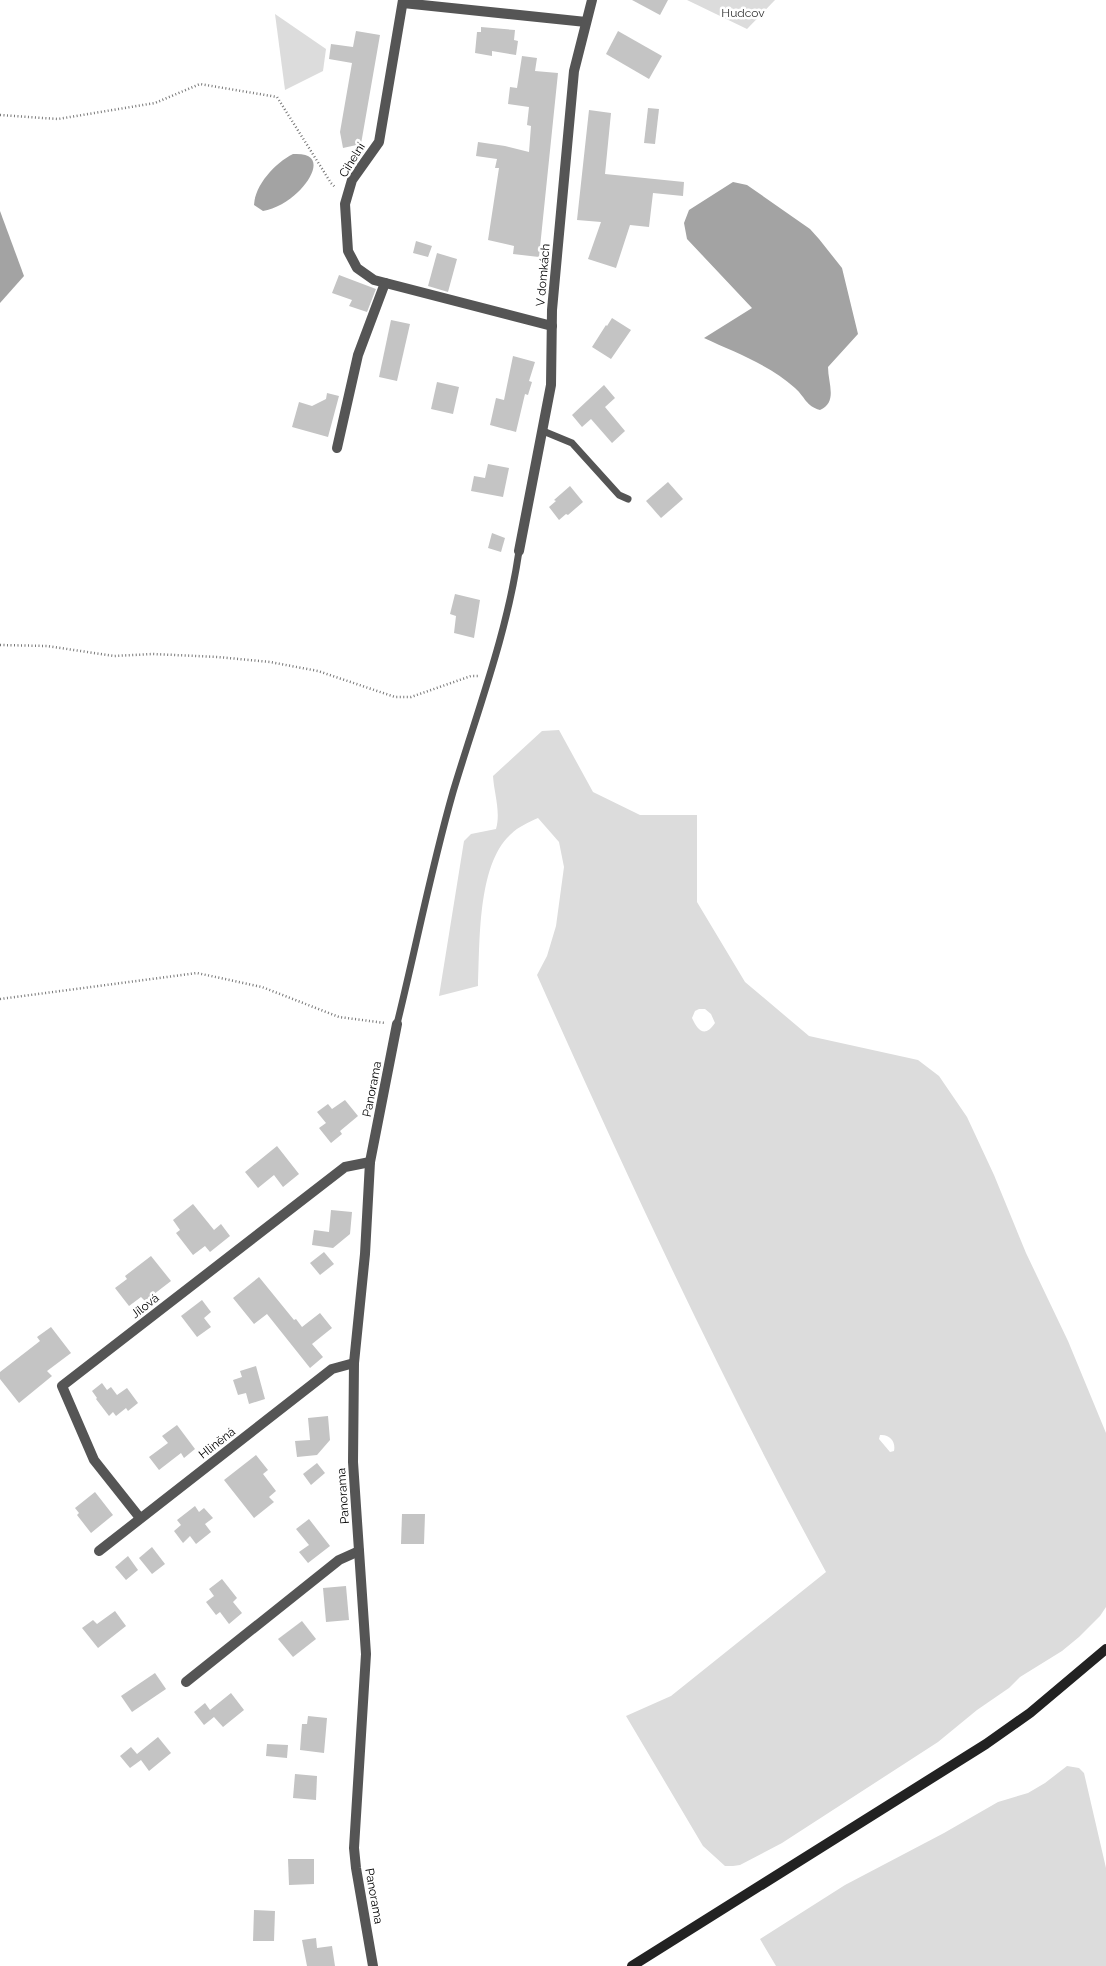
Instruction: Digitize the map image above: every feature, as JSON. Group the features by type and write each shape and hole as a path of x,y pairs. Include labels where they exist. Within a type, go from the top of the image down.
{"main road":[{"path":"632,1966 994,1739 1030,1713 1106,1649"}],"street":[{"name":"V domkách","path":"519,551 552,385 552,310 574,71 592,0"},
{"name":"Cihelní","path":"552,326 374,280 357,268 348,251 345,204 352,180 379,142 403,1 586,22"},
{"path":"337,448 358,355 385,283"},
{"name":"Panorama","path":"374,1966 354,1848 366,1654 353,1462 354,1363 365,1254 370,1162 397,1024"},
{"name":"Jílová","path":"140,1518 94,1460 62,1386 345,1167 370,1162"},
{"name":"Hliněná","path":"99,1551 332,1369 354,1363"},
{"path":"186,1682 339,1560 359,1551"}],"lane":[{"path":"543,431 572,443 619,495 628,499"},
{"path":"397,1024 425,898 453,793 490,677 514,591 519,551"}],"path":[{"path":"0,115 58,119 155,102 200,84 277,98 331,183 347,198"},
{"path":"0,645 47,646 114,656 154,654 270,662 318,671 395,696 411,697 471,676 490,677"},
{"path":"0,998 197,973 262,987 339,1017 397,1024"}],"green space":[{"name":"Hudcov","path":"687,0 775,0 747,29"},
{"path":"275,14 326,49 323,71 285,90"},
{"path":"559,730 593,792 640,815 697,815 697,902 745,982 809,1036 918,1060 939,1076 967,1117 994,1175 1026,1253 1068,1341 1106,1433 1106,1607 1100,1616 1062,1651 1020,1677 1009,1688 977,1710 938,1742 782,1843 740,1865 725,1866 703,1846 626,1716 671,1696 826,1572 712,1351 605,1126 537,975 547,956 556,926 564,867 559,842 538,818 511,834 500,847 492,864 486,884 480,927 478,986 439,996 464,841 471,834 496,829 498,809 493,776 542,731","holes":["705,1009 711,1014 715,1023 708,1030 702,1031 699,1029 692,1018 695,1011","880,1435 891,1439 894,1451 890,1452 879,1439"]},
{"path":"1067,1766 1079,1768 1084,1773 1106,1868 1106,1966 776,1966 760,1939 845,1885 998,1802 1028,1793"}],"shaded area":[{"path":"293,154 303,154 310,157 314,167 312,173 298,192 277,206 263,211 254,205 255,197 262,182 279,163"},
{"path":"733,182 747,185 810,229 842,268 858,334 828,367 831,392 826,407 820,410 809,404 795,388 774,372 704,338 752,308 687,239 684,223 689,210"},
{"path":"0,211 24,276 0,303"}],"building":[{"path":"632,0 668,0 660,15"},
{"path":"481,27 515,30 514,40 518,41 516,55 492,51 492,56 475,53 477,32 481,32"},
{"path":"356,31 380,35 361,144 343,148 340,132 352,63 329,59 331,44 353,47"},
{"path":"618,31 662,56 649,79 606,54"},
{"path":"522,56 537,58 535,71 558,73 539,257 513,254 514,246 488,240 499,168 495,168 497,159 476,156 478,142 529,152 531,126 527,125 529,107 508,104 510,87 517,88"},
{"path":"648,108 659,109 655,144 644,143"},
{"path":"589,110 611,113 605,174 684,182 683,196 653,193 649,227 630,225 616,268 588,259 601,222 577,220"},
{"path":"416,241 432,246 428,257 413,253"},
{"path":"437,253 457,259 448,292 428,286"},
{"path":"339,275 376,289 367,312 349,306 352,300 332,293"},
{"path":"612,318 631,330 611,359 592,347"},
{"path":"391,320 410,324 397,381 379,377"},
{"path":"513,356 535,362 529,381 532,382 528,395 525,394 516,432 490,425 496,398 504,400"},
{"path":"437,382 459,387 453,414 431,409"},
{"path":"604,385 615,398 605,407 625,431 612,443 591,419 582,427 572,415"},
{"path":"327,393 339,396 328,437 292,427 299,402 312,406 326,399"},
{"path":"488,464 509,468 503,497 471,491 474,476 485,478"},
{"path":"668,482 683,499 661,518 646,501"},
{"path":"570,486 583,502 559,520 549,507"},
{"path":"492,533 505,538 501,552 488,548"},
{"path":"455,594 480,600 474,638 454,633 456,616 450,614"},
{"path":"345,1100 358,1116 340,1131 342,1134 331,1143 319,1128 326,1123 317,1112 328,1104 332,1109"},
{"path":"277,1146 299,1174 283,1187 274,1175 258,1188 245,1172"},
{"path":"193,1204 214,1230 221,1224 230,1236 210,1252 205,1246 193,1255 176,1233 180,1230 173,1220"},
{"path":"331,1210 352,1212 350,1234 333,1248 312,1245 314,1230 329,1232"},
{"path":"324,1252 334,1264 320,1275 310,1263"},
{"path":"151,1256 171,1281 145,1301 141,1297 129,1306 115,1288 127,1279 125,1276"},
{"path":"259,1277 294,1320 296,1319 302,1327 320,1313 332,1328 312,1344 323,1357 310,1368 267,1314 254,1324 233,1298"},
{"path":"202,1300 211,1312 204,1318 211,1327 197,1337 181,1316"},
{"path":"51,1327 71,1353 47,1371 52,1376 19,1403 0,1379 0,1372 40,1341 37,1337"},
{"path":"256,1366 265,1399 249,1404 246,1393 238,1395 233,1380 242,1377 240,1371"},
{"path":"102,1383 107,1390 111,1387 117,1395 127,1388 138,1403 128,1411 126,1408 116,1416 113,1412 109,1416 92,1391"},
{"path":"328,1416 330,1440 317,1455 297,1457 295,1441 310,1440 308,1418"},
{"path":"177,1425 195,1449 184,1458 181,1453 159,1470 149,1457 168,1443 162,1436"},
{"path":"256,1455 268,1470 263,1474 276,1491 269,1497 274,1502 254,1518 224,1480"},
{"path":"317,1463 325,1473 311,1485 303,1474"},
{"path":"95,1492 113,1515 91,1533 77,1515 79,1513 75,1508"},
{"path":"195,1506 199,1512 204,1508 213,1518 205,1524 211,1532 196,1544 190,1536 183,1543 174,1531 181,1525 177,1520"},
{"path":"402,1514 425,1514 424,1544 401,1544"},
{"path":"309,1519 330,1546 308,1563 299,1552 309,1545 296,1529"},
{"path":"152,1547 165,1564 152,1574 139,1558"},
{"path":"128,1556 138,1570 126,1580 115,1567"},
{"path":"222,1579 237,1598 233,1602 242,1613 229,1624 220,1612 216,1615 206,1602 214,1596 209,1589"},
{"path":"346,1586 349,1620 326,1622 323,1588"},
{"path":"115,1611 126,1626 98,1648 82,1628 93,1620 97,1624"},
{"path":"302,1621 316,1639 293,1657 278,1639"},
{"path":"155,1673 166,1689 132,1712 121,1696"},
{"path":"231,1693 244,1710 223,1727 214,1717 204,1725 194,1712 205,1703 210,1710"},
{"path":"308,1716 327,1718 324,1753 300,1750 302,1724 307,1724"},
{"path":"158,1737 171,1753 149,1771 141,1760 130,1768 120,1756 131,1747 137,1754"},
{"path":"267,1744 288,1745 287,1758 266,1756"},
{"path":"295,1774 317,1776 316,1800 293,1798"},
{"path":"288,1859 314,1859 314,1884 289,1885"},
{"path":"254,1910 275,1911 274,1941 253,1941"},
{"path":"316,1938 317,1948 332,1946 335,1966 307,1966 302,1940"}]}
